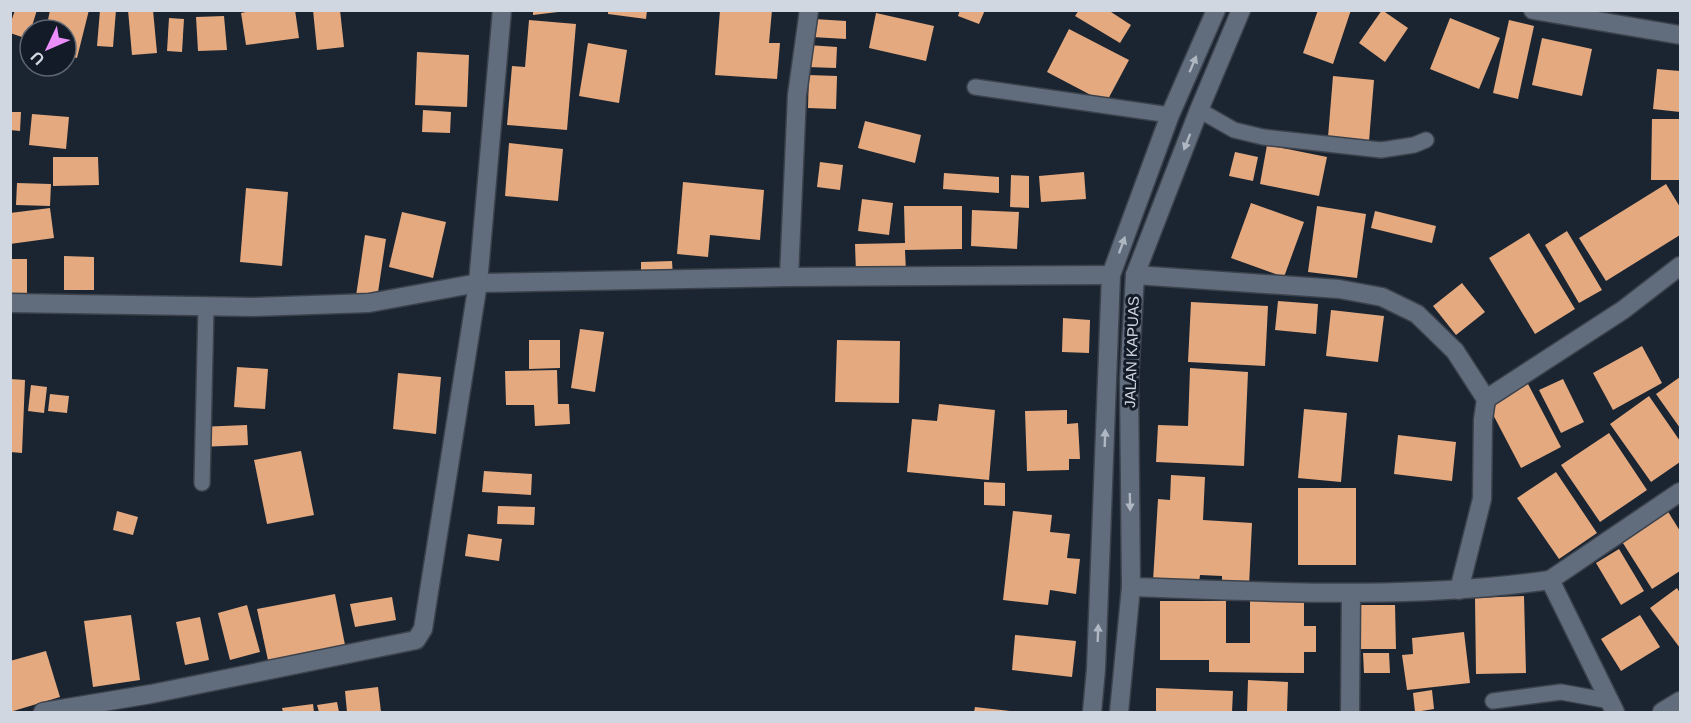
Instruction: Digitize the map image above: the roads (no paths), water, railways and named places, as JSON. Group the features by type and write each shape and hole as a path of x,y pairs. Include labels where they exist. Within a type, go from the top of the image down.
{"street":[{"path":"43,712 151,694 416,640 423,629 425,620 478,283 502,10"},
{"path":"789,277 797,95 808,10"},
{"name":"JALAN KAPUAS","path":"1092,712 1096,669 1112,275 1170,115 1216,10"},
{"name":"JALAN KAPUAS","path":"1119,712 1131,587 1129,381 1135,275 1199,110 1241,10"},
{"path":"1533,10 1680,35"},
{"path":"1486,399 1623,310 1680,266"},
{"path":"10,303 206,307 369,303 478,283 789,277 1112,275"},
{"path":"1135,275 1339,289 1382,297 1417,314 1455,351 1486,399 1483,420 1482,499 1459,590"},
{"path":"1131,587 1351,594 1459,590 1550,580 1680,492"},
{"path":"1550,580 1613,707"},
{"path":"1350,712 1351,594"},
{"path":"1096,669 1122,673"},
{"path":"1662,712 1680,700"}],"lane":[{"path":"975,87 1170,115"},
{"path":"1199,110 1234,130 1263,137 1381,150 1414,145 1426,140"},
{"path":"202,483 206,307"},
{"path":"1493,701 1561,692 1613,707"}]}
